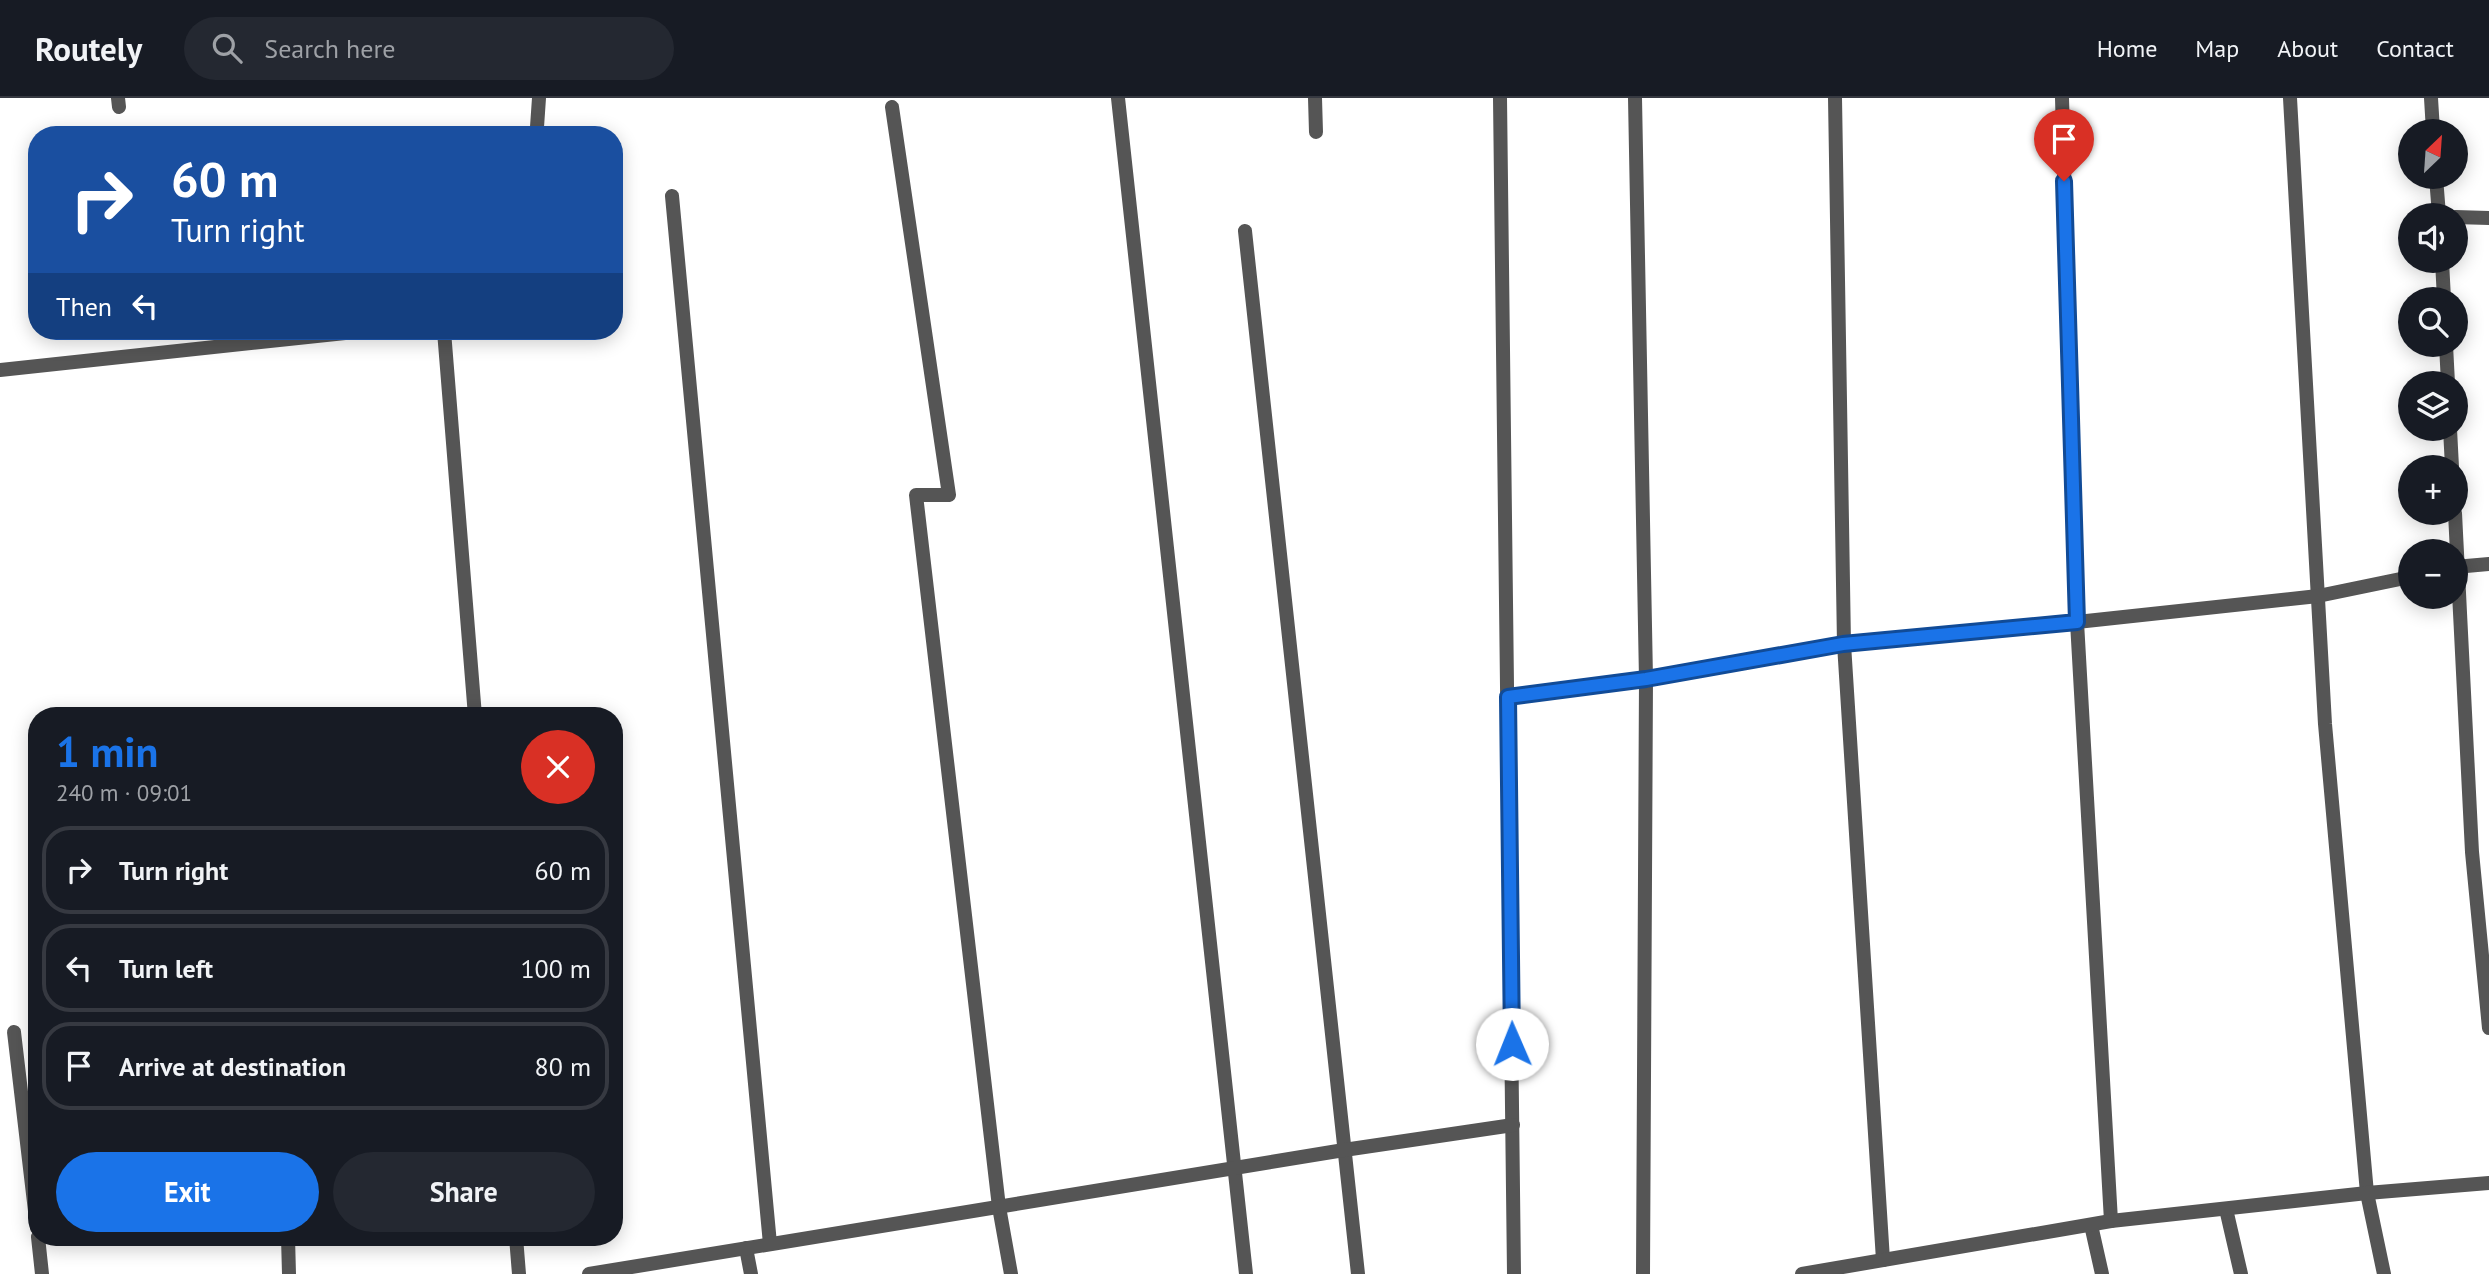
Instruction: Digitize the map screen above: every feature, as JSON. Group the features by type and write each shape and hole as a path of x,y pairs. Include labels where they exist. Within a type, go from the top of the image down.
{"street":[{"path":"537,126 539,98"},
{"path":"1118,98 1246,1274"},
{"path":"1315,98 1316,132"},
{"path":"1500,98 1514,1274"},
{"path":"1635,98 1646,679 1643,1274"},
{"path":"1835,98 1843,644 1883,1260"},
{"path":"2062,98 2077,622 2111,1221"},
{"path":"2290,98 2325,724 2367,1193 2384,1274"},
{"path":"2431,98 2432,119"},
{"path":"892,107 949,495 916,495 999,1207 1011,1274"},
{"path":"672,196 770,1244"},
{"path":"2468,218 2489,218"},
{"path":"1245,231 1358,1274"},
{"path":"0,370 280,340"},
{"path":"445,340 474,707"},
{"path":"2468,566 2489,564"},
{"path":"1508,697 1646,679 1843,644 2318,596 2398,579"},
{"path":"2458,609 2472,852 2489,1028"},
{"path":"14,1032 28,1151"},
{"path":"589,1274 1344,1150 1513,1125"},
{"path":"1802,1274 1852,1270 1883,1260 2111,1221 2367,1193 2489,1183"},
{"path":"2226,1209 2241,1274"},
{"path":"2091,1225 2102,1274"},
{"path":"39,1246 42,1274"},
{"path":"288,1246 289,1274"},
{"path":"517,1246 519,1274"},
{"path":"746,1248 751,1274"}],"route":[{"path":"1512,1044 1508,697 1646,679 1843,644 2077,622 2064,181"}]}
